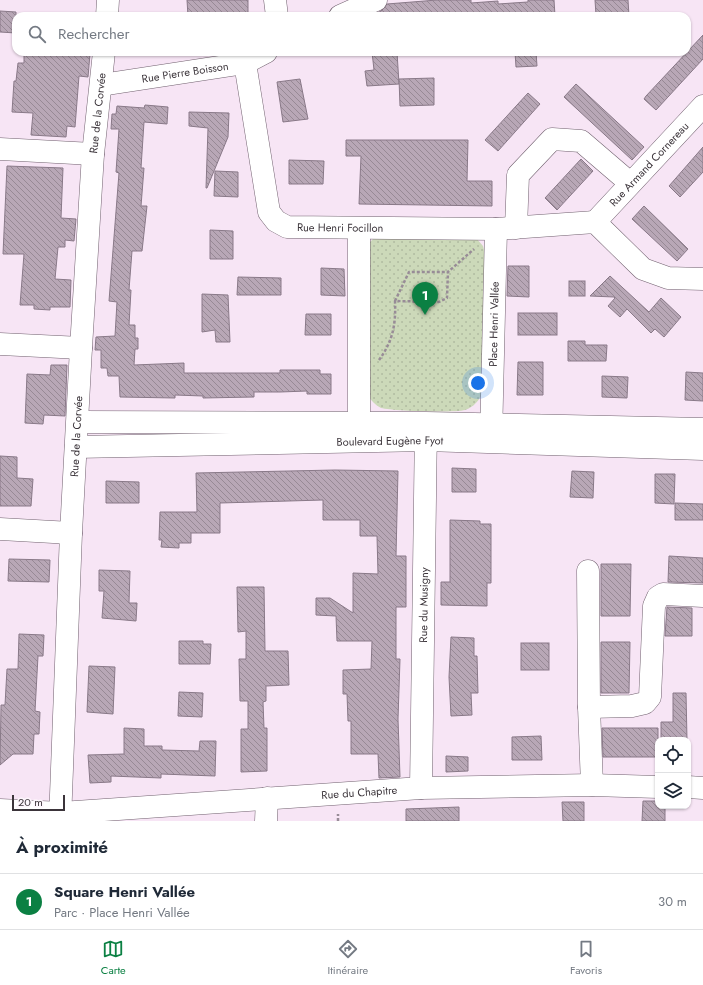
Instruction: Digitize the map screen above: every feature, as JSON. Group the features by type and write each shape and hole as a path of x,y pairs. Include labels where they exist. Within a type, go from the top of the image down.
{"street":[{"path":"106,12 108,0"},
{"path":"275,0 276,12"},
{"path":"349,12 376,0"},
{"name":"Rue de la Corvée","path":"60,817 71,534 81,348 93,154 104,56"},
{"name":"Rue Pierre Boisson","path":"101,85 245,63 258,56"},
{"name":"Rue Henri Focillon","path":"245,63 269,212 276,221 287,227 359,229 506,229 595,222"},
{"name":"Rue Armand Cornereau","path":"595,222 703,106"},
{"name":"Place Henri Vallée","path":"491,433 506,229 518,175 552,139 581,141 630,184"},
{"path":"0,149 93,154"},
{"path":"595,222 643,269 668,278 703,278"},
{"path":"359,229 359,432"},
{"path":"0,344 81,348"},
{"name":"Boulevard Eugène Fyot","path":"78,422 359,432"},
{"name":"Boulevard Eugène Fyot","path":"491,433 703,429"},
{"name":"Boulevard Eugène Fyot","path":"76,447 359,432 426,431 491,433 703,449"},
{"name":"Rue du Musigny","path":"421,788 426,431"},
{"path":"0,529 71,534"},
{"path":"588,571 589,707 592,785"},
{"path":"589,707 632,706 645,703 650,697 654,606 658,597 663,594 703,596"},
{"name":"Rue du Chapitre","path":"0,810 60,817 267,798 421,788 592,785 655,786"},
{"path":"691,787 703,788"},
{"path":"266,821 267,798"}],"path":[{"path":"396,323 396,301 409,272 448,272 506,229"},
{"path":"396,301 439,302 447,298 448,272"}],"green space":[{"path":"374,238 477,239 483,246 485,253 483,393 476,403 468,409 459,411 410,411 387,409 381,408 367,395 369,243"}],"building":[{"path":"187,0 248,0 248,12 188,12"},
{"path":"437,0 471,0 471,3 498,1 498,4 528,2 528,0 554,0 555,12 379,12 387,4"},
{"path":"595,0 628,0 629,12 596,12"},
{"path":"0,11 16,12 12,12 12,33 0,32"},
{"path":"703,35 703,59 656,110 644,99 683,56 691,56 691,48"},
{"path":"24,56 90,56 88,77 79,76 75,127 67,126 66,137 31,135 33,113 12,112 14,81 16,81 18,63 24,63"},
{"path":"372,56 397,56 399,84 367,86 365,71 374,70"},
{"path":"515,56 536,56 537,66 516,67"},
{"path":"434,78 434,105 400,106 399,79"},
{"path":"300,79 308,119 283,122 277,82"},
{"path":"576,84 644,147 632,160 564,97"},
{"path":"528,93 540,104 498,151 485,140"},
{"path":"145,105 168,107 167,124 144,122 141,168 144,168 141,206 147,206 142,251 132,251 129,290 131,290 129,325 135,325 135,338 138,338 138,349 135,349 134,365 184,363 184,373 280,373 280,370 320,370 320,374 331,374 331,394 307,394 307,391 254,392 254,397 203,398 203,396 175,395 175,398 120,397 119,376 108,376 107,368 101,368 101,350 95,350 96,337 115,336 117,302 109,301 119,173 116,172 119,129 111,129 112,114 116,114 117,106 144,108"},
{"path":"189,112 229,113 228,137 207,188 208,128 189,126"},
{"path":"346,140 468,140 467,181 492,181 492,206 359,204 361,156 346,156"},
{"path":"703,147 703,172 680,197 669,186"},
{"path":"581,159 593,171 557,210 545,198"},
{"path":"289,160 324,161 323,184 289,184"},
{"path":"7,166 63,168 61,218 76,219 74,241 65,240 65,247 58,247 55,279 71,280 70,307 50,307 50,310 34,309 34,305 20,305 24,254 3,254"},
{"path":"215,171 238,172 238,197 214,196"},
{"path":"644,206 688,249 677,261 632,219"},
{"path":"210,230 233,231 233,259 210,259"},
{"path":"508,266 529,266 529,297 507,296"},
{"path":"321,268 344,269 345,296 321,295"},
{"path":"610,276 649,312 661,298 681,317 664,337 655,329 651,333 627,309 620,317 608,306 615,298 614,297 590,296"},
{"path":"238,277 281,278 281,295 237,295"},
{"path":"569,281 585,281 585,296 569,296"},
{"path":"202,294 228,295 230,342 216,342 215,330 202,332"},
{"path":"518,313 557,313 557,335 518,335"},
{"path":"306,314 331,314 331,335 305,335"},
{"path":"568,341 585,341 585,345 607,345 606,361 568,361"},
{"path":"518,362 543,362 543,395 517,395"},
{"path":"51,365 67,365 65,416 44,415 43,424 25,423 27,374 50,375"},
{"path":"686,372 703,373 703,401 685,400"},
{"path":"602,376 628,377 627,398 602,397"},
{"path":"0,456 17,457 17,478 33,479 31,506 0,506"},
{"path":"452,468 476,469 476,492 452,492"},
{"path":"335,470 398,471 396,556 406,556 406,607 396,607 396,659 400,659 398,719 400,777 379,778 378,754 351,754 351,721 348,721 347,694 343,694 343,670 371,669 372,641 337,641 336,616 316,615 316,598 330,598 353,613 353,573 378,574 377,536 360,536 360,520 323,520 323,500 220,503 220,533 191,533 191,543 179,543 179,548 161,547 162,540 159,540 160,512 197,512 196,473"},
{"path":"572,471 594,472 593,498 570,497"},
{"path":"655,474 675,474 674,504 655,503"},
{"path":"106,481 139,482 139,503 106,503"},
{"path":"675,503 703,504 703,520 675,520"},
{"path":"450,520 480,521 480,524 491,524 491,583 487,583 487,606 441,605 441,582 450,582"},
{"path":"669,556 703,558 703,583 668,582"},
{"path":"9,559 50,560 49,582 8,581"},
{"path":"601,564 631,564 630,616 601,616"},
{"path":"99,570 130,571 129,603 137,603 136,621 102,618 104,591 99,591"},
{"path":"237,587 264,587 265,651 288,651 289,685 266,686 266,701 263,702 264,728 267,728 267,771 241,772 241,729 248,729 248,701 240,701 239,659 246,659 246,631 238,632"},
{"path":"667,607 692,608 692,636 665,636"},
{"path":"19,634 44,635 43,656 38,656 35,711 40,712 39,734 34,734 33,754 13,754 0,765 1,705 5,705 7,669 18,669"},
{"path":"451,637 474,638 474,656 477,656 478,693 471,693 472,715 451,716 449,677"},
{"path":"179,641 203,641 203,644 211,644 210,664 179,664"},
{"path":"601,642 630,642 629,693 601,693"},
{"path":"521,643 549,643 549,670 521,670"},
{"path":"89,666 115,667 113,714 87,712"},
{"path":"179,692 203,693 202,717 178,716"},
{"path":"673,693 686,693 687,737 661,737 661,722 673,722"},
{"path":"124,728 144,729 144,746 162,746 162,750 199,751 200,741 216,741 215,776 161,774 161,778 111,776 111,782 90,783 88,755 124,754"},
{"path":"602,728 658,728 658,737 655,737 655,757 603,757"},
{"path":"541,736 542,760 512,760 512,737"},
{"path":"446,756 468,757 468,771 446,772"},
{"path":"643,801 655,801 655,809 665,809 665,821 642,821"},
{"path":"562,802 584,802 584,821 563,821"},
{"path":"459,807 459,821 406,821 406,809"}],"place":[{"name":"Square Henri Vallée","path":"425,315"}]}
